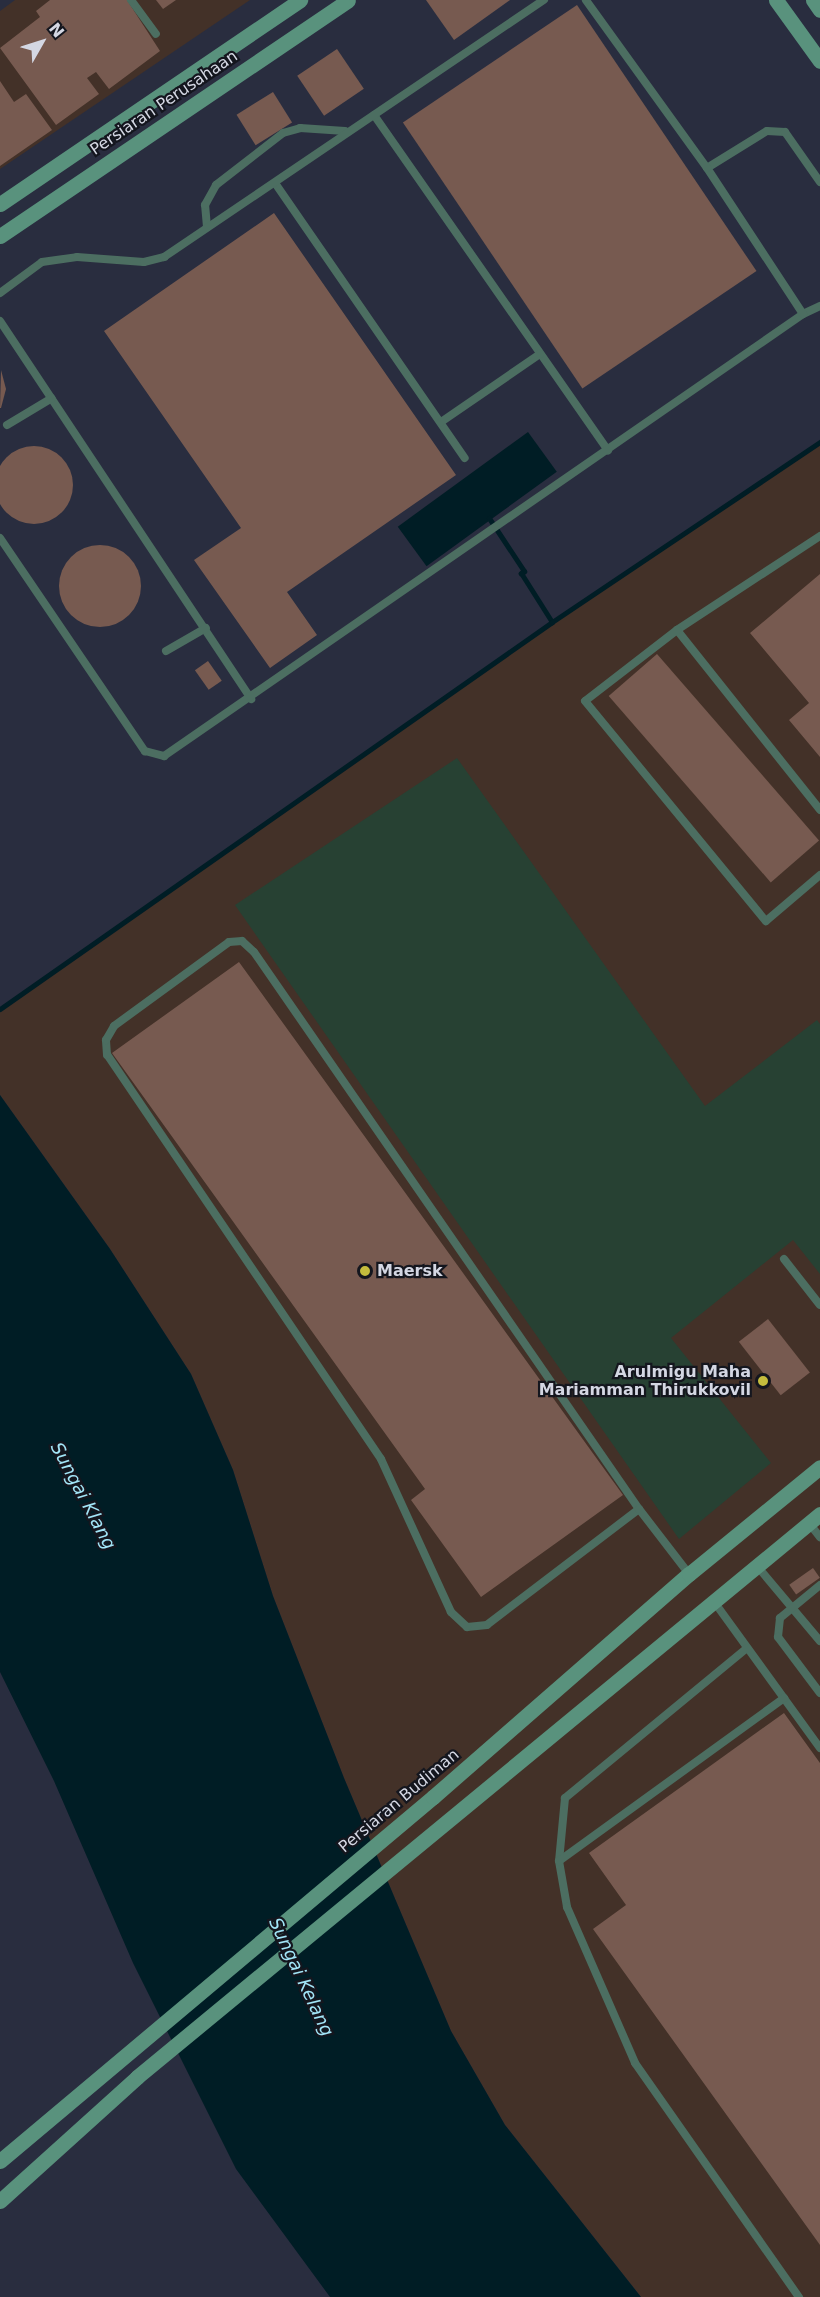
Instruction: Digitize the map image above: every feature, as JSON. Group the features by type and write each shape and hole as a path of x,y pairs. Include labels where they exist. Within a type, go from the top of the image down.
{"main road":[{"name":"Persiaran Perusahaan","path":"0,204 300,0"},
{"name":"Persiaran Perusahaan","path":"0,236 348,0"},
{"path":"776,0 820,61"},
{"path":"813,0 820,10"},
{"name":"Persiaran Budiman","path":"0,2161 122,2054 433,1797 689,1574 820,1467"},
{"path":"0,2202 137,2078 444,1820 715,1603 814,1519"}],"lane":[{"path":"131,0 156,34"},
{"path":"0,293 42,262 76,256 144,262 164,257 275,183 345,131 374,115 544,0"},
{"path":"586,0 707,168 803,314"},
{"path":"374,115 608,451"},
{"path":"207,227 205,205 216,185 283,133 300,128 345,131"},
{"path":"707,168 767,131 785,132 820,182"},
{"path":"275,183 465,458"},
{"path":"0,538 145,751 164,756 251,699 803,314 820,306"},
{"path":"0,321 251,699"},
{"path":"441,422 540,354"},
{"path":"7,425 52,398"},
{"path":"820,536 677,630 585,701 766,921 820,875"},
{"path":"166,651 206,628"},
{"path":"677,630 820,810"},
{"path":"639,1509 487,1624 467,1628 452,1612 381,1459 107,1055 106,1040 114,1026 229,942 242,941 254,952 639,1509 689,1574"},
{"path":"784,1258 820,1305"},
{"path":"814,1519 820,1537"},
{"path":"757,1566 820,1641"},
{"path":"820,1585 780,1618 778,1637 820,1694"},
{"path":"715,1603 820,1748"},
{"path":"747,1648 565,1798 559,1862 567,1907 634,2063 799,2297"},
{"path":"559,1862 784,1698"}],"shaded area":[{"path":"15,0 250,0 0,169 0,11"},
{"path":"820,442 820,2297 641,2297 505,2125 451,2031 344,1778 273,1596 233,1470 191,1374 110,1249 0,1095 0,1009 552,622"}],"green space":[{"path":"457,758 705,1106 817,1020 820,1024 820,1274 793,1240 671,1338 771,1463 679,1539 235,905"}],"water":[{"path":"528,432 557,472 427,566 398,527"},
{"path":"0,1095 110,1249 191,1374 233,1470 273,1596 344,1778 451,2031 505,2125 641,2297 330,2297 236,2169 133,1963 54,1781 0,1672"}],"building":[{"path":"50,0 127,0 160,51 109,89 96,72 87,78 99,94 56,125 0,48 40,17 36,11"},
{"path":"156,0 176,0 163,9"},
{"path":"426,0 510,0 454,40"},
{"path":"577,5 757,271 582,389 403,122"},
{"path":"337,49 364,89 324,116 297,76"},
{"path":"0,81 14,102 26,94 52,130 0,166"},
{"path":"273,92 292,123 256,145 237,115"},
{"path":"274,213 456,475 287,592 317,635 270,668 194,560 241,528 104,331"},
{"path":"1,370 6,389 0,408"},
{"path":"26,446 42,446 56,452 67,463 73,477 73,493 67,507 56,518 42,524 26,524 12,518 1,507 -5,493 -5,477 1,463 12,452"},
{"path":"92,545 108,545 123,552 134,563 141,578 138,602 129,615 108,627 92,627 77,620 66,609 59,594 59,578 66,563 77,552"},
{"path":"820,574 820,757 789,720 809,703 750,633"},
{"path":"657,654 819,840 771,882 609,696"},
{"path":"208,661 222,681 209,690 195,670"},
{"name":"Maersk","path":"239,962 623,1495 481,1597 411,1500 425,1489 112,1053"},
{"path":"768,1319 810,1373 781,1395 739,1342"},
{"path":"813,1568 820,1578 796,1594 789,1585"},
{"path":"784,1713 820,1763 820,2245 593,1929 626,1905 589,1853"}],"waterway":[{"path":"0,1009 552,622 820,442"},
{"path":"489,518 524,571 521,573 552,622"}],"place":[{"name":"Maersk","path":"365,1271"},
{"name":"Arulmigu Maha Mariamman Thirukkovil","path":"763,1381"}],"water label":[{"name":"Sungai Klang","path":"83,1496"},
{"name":"Sungai Kelang","path":"301,1977"}]}
